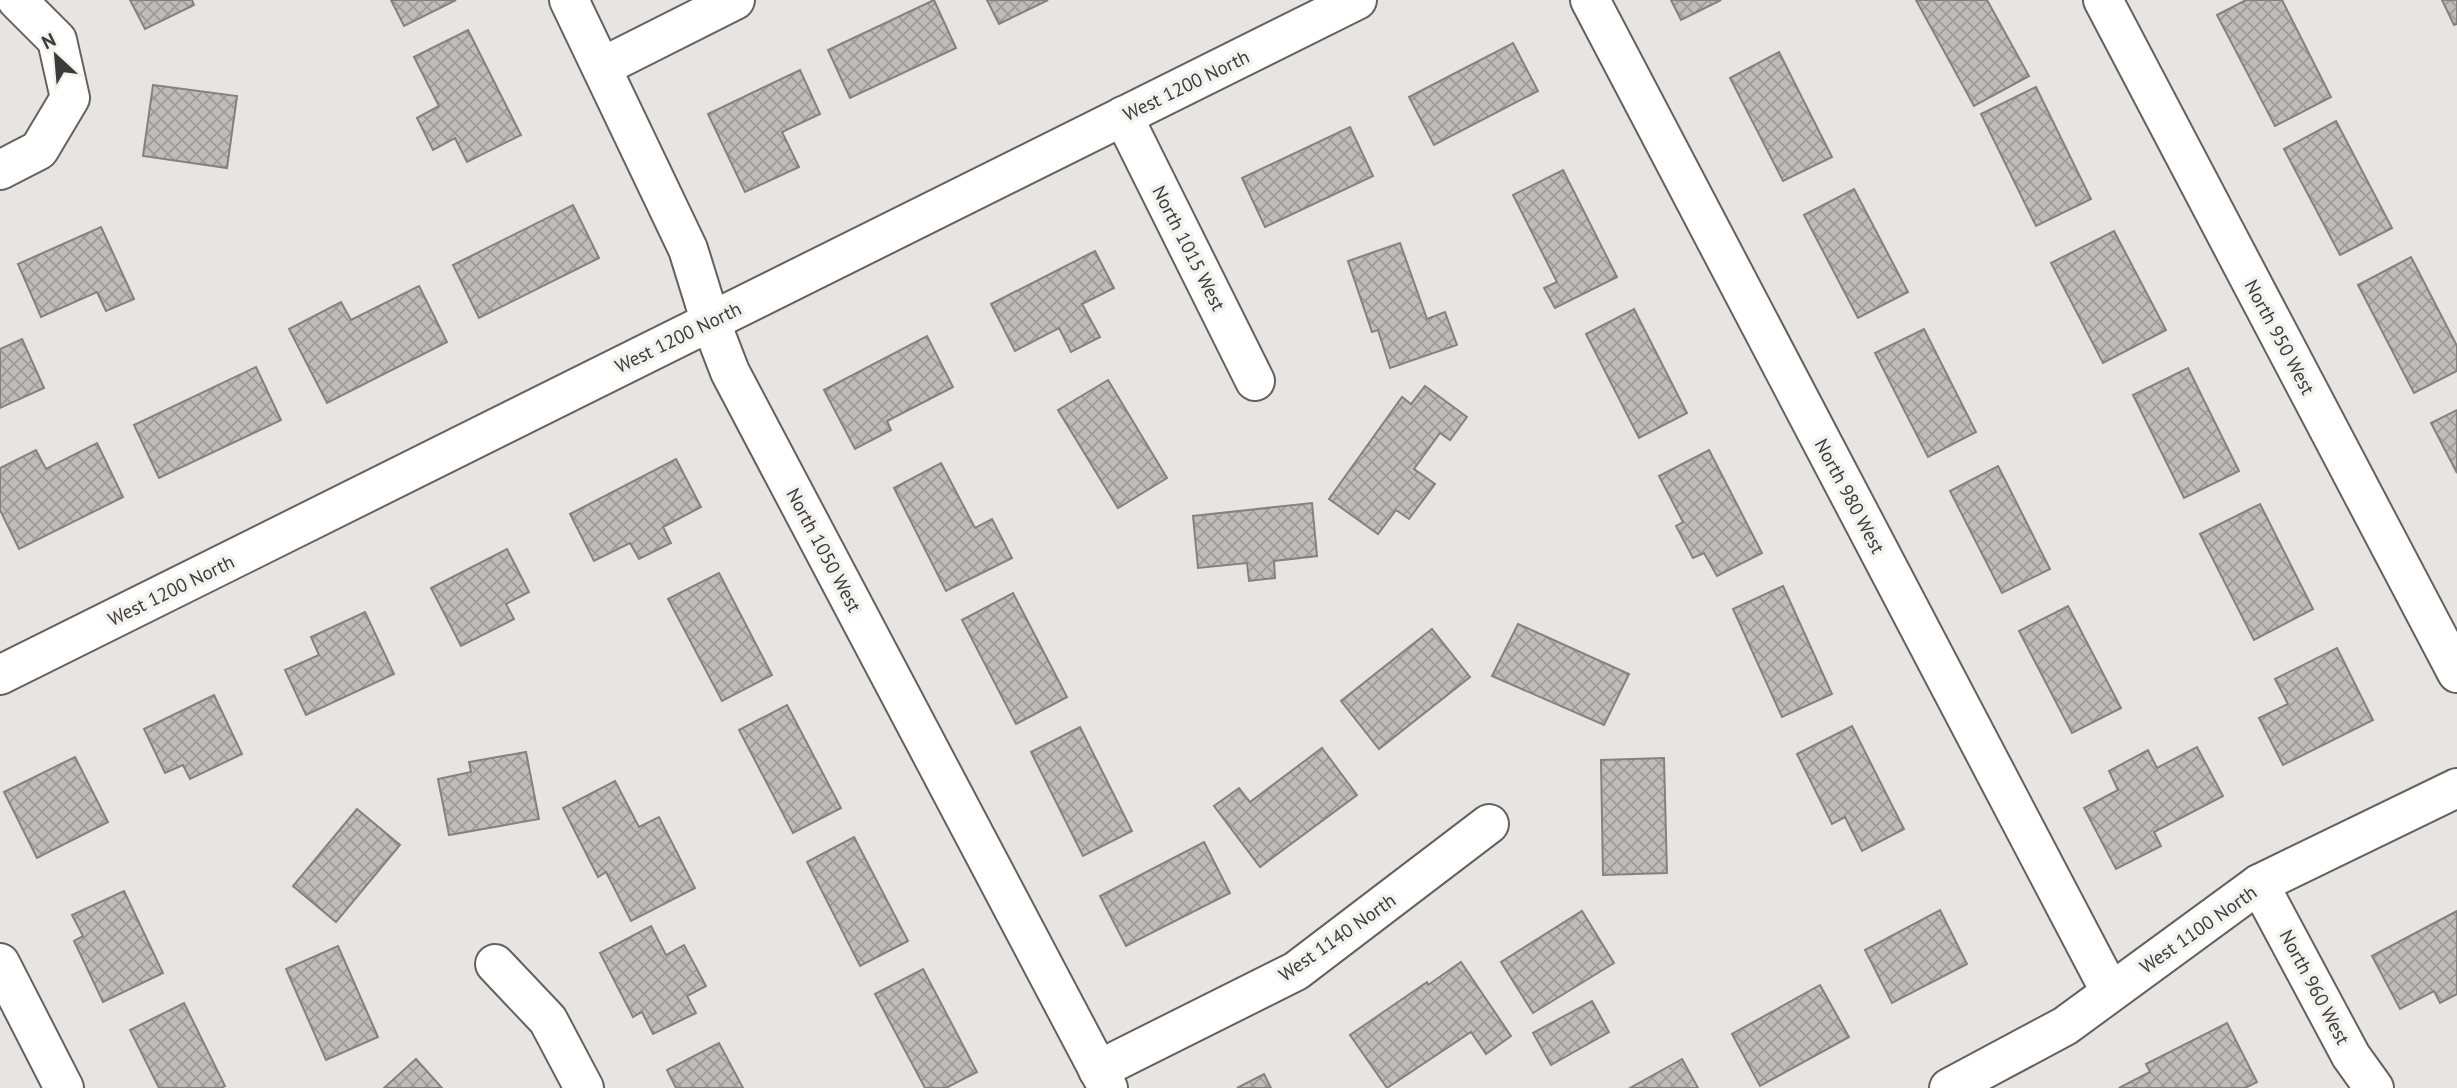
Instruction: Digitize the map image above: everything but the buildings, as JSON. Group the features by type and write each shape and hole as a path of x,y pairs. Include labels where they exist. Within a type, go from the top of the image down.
{"street":[{"path":"0,170 39,150 70,97 57,40 17,0"},
{"name":"North 1050 West","path":"569,0 688,249 710,320 730,372 1103,1079"},
{"path":"602,66 735,0"},
{"name":"West 1200 North","path":"0,675 1357,0"},
{"name":"North 980 West","path":"1590,0 2110,991"},
{"name":"North 950 West","path":"2103,0 2457,673"},
{"name":"North 1015 West","path":"1123,116 1255,381"},
{"name":"West 1100 North","path":"1949,1088 2065,1026 2259,884 2457,788"},
{"name":"West 1140 North","path":"1103,1079 1296,971 1489,824"},
{"name":"North 960 West","path":"2259,884 2351,1056 2374,1088"},
{"path":"0,964 64,1088"},
{"path":"495,964 548,1020 584,1088"}]}
